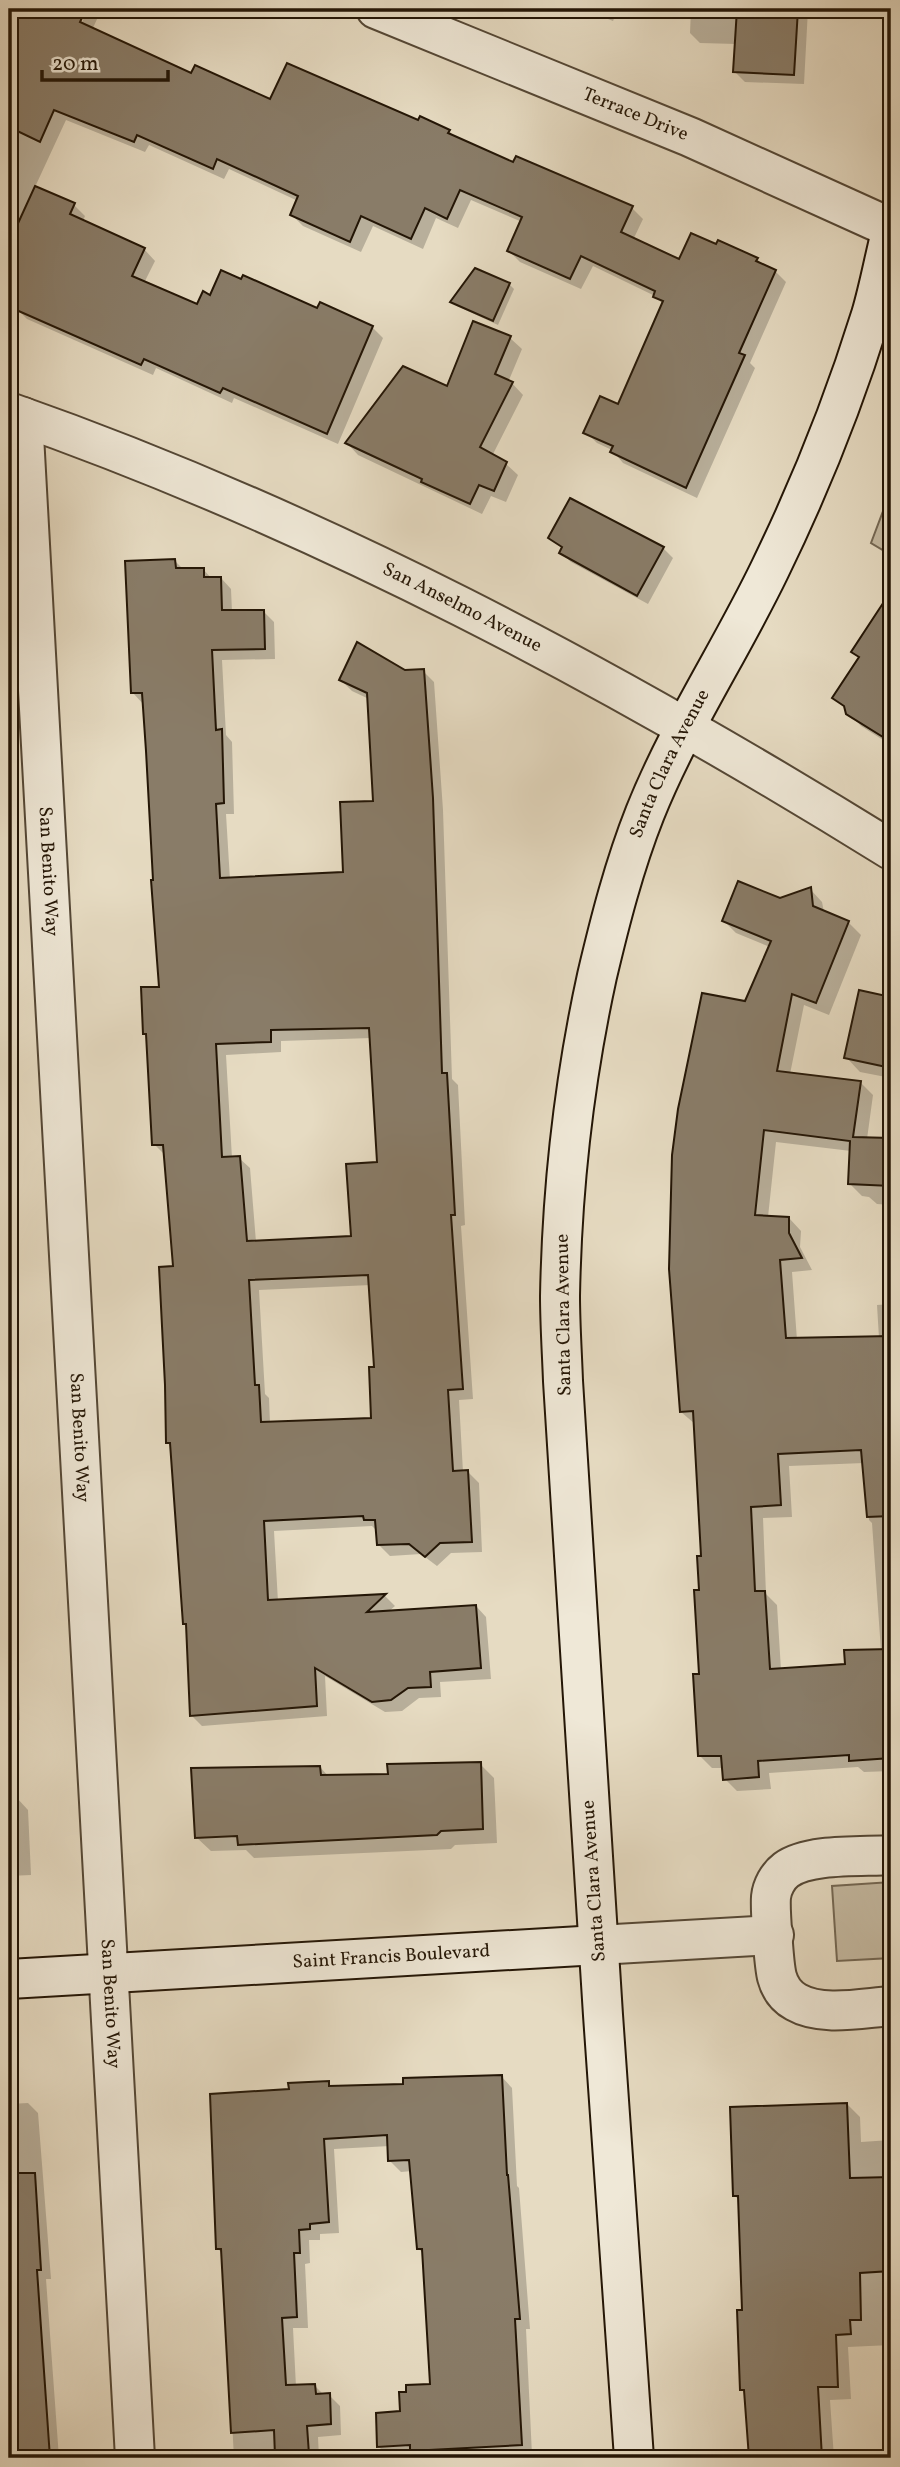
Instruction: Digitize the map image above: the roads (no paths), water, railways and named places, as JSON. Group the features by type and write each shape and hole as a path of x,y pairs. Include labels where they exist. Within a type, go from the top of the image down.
{"street":[{"name":"Terrace Drive","path":"376,9 690,137 891,230"},
{"name":"Santa Clara Avenue","path":"634,2458 598,1945 560,1298 564,1201 574,1102 613,906 645,813 684,726 763,583 807,489 842,400 871,314 891,230"},
{"name":"San Anselmo Avenue","path":"16,414 236,501 452,602 564,659 684,726 891,850"},
{"name":"San Benito Way","path":"16,414 109,1973 135,2458"},
{"path":"891,1855 816,1859 799,1863 785,1870 776,1882 771,1896 776,1975 782,1990 794,2001 810,2008 828,2010 891,2006"},
{"name":"Saint Francis Boulevard","path":"9,1979 774,1936"}]}
